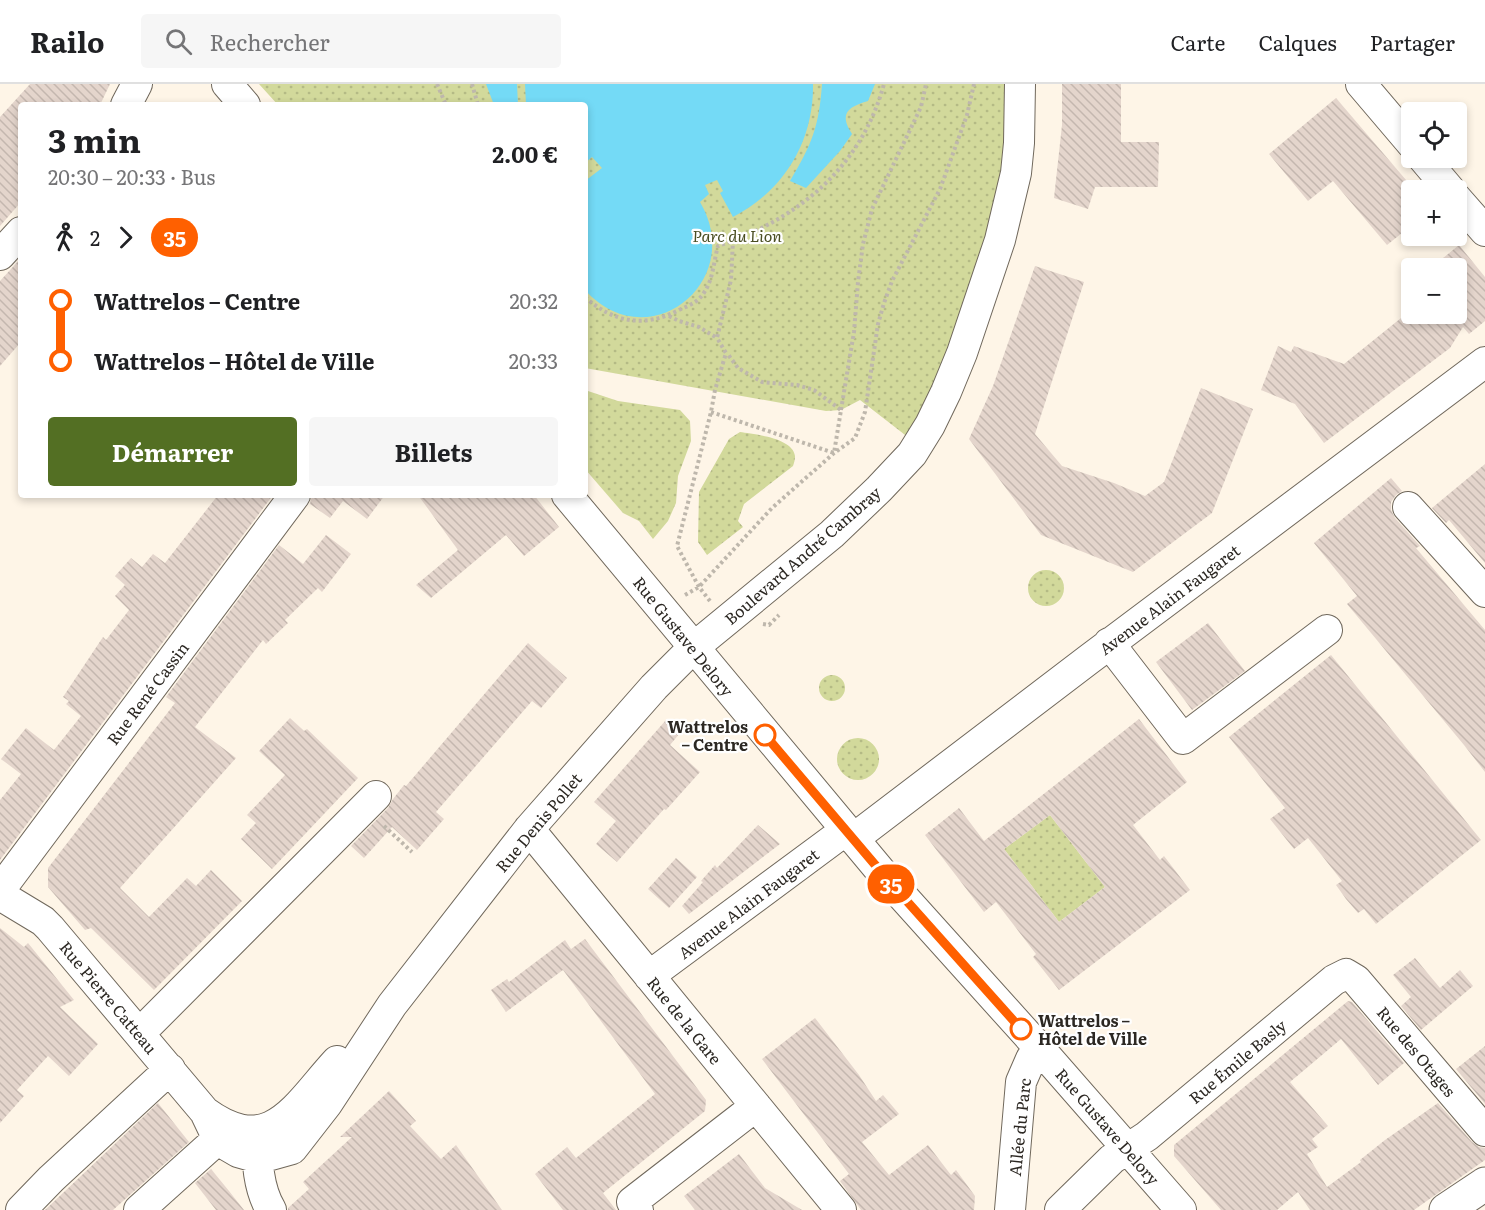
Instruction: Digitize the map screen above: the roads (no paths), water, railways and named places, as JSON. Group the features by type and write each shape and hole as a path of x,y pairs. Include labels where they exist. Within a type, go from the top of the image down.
{"main road":[{"path":"1446,1210 1485,1184"}],"street":[{"path":"128,102 137,84"},
{"path":"227,84 242,102"},
{"name":"Boulevard André Cambray","path":"693,648 832,534 896,473 921,440 958,363 1000,240 1016,173 1020,84"},
{"path":"1361,84 1401,131"},
{"path":"1431,168 1442,180"},
{"path":"1467,211 1485,231"},
{"path":"0,255 18,235"},
{"name":"Avenue Alain Faugaret","path":"649,976 850,834 1109,644 1485,362"},
{"name":"Rue René Cassin","path":"0,890 293,498"},
{"name":"Rue Gustave Delory","path":"569,498 926,923 1181,1210"},
{"path":"1408,507 1485,592"},
{"path":"1109,644 1182,739 1327,630"},
{"name":"Rue Denis Pollet","path":"257,1143 287,1117 336,1062 392,1005 529,829 654,687 693,648"},
{"path":"140,1033 370,802"},
{"name":"Rue de la Gare","path":"529,829 841,1210"},
{"name":"Rue Pierre Catteau","path":"0,895 43,921 50,928 218,1125"},
{"name":"Rue des Otages","path":"1346,974 1356,980 1485,1131"},
{"name":"Rue Émile Basly","path":"1127,1148 1148,1136 1334,980 1346,974"},
{"name":"Allée du Parc","path":"1011,1210 1021,1082 1031,1059 1041,1050"},
{"path":"21,1210 51,1179 170,1069"},
{"path":"638,1210 632,1202 756,1106"},
{"path":"139,1210 218,1125 242,1131 257,1143 262,1188 271,1210"},
{"path":"1060,1210 1112,1159 1127,1148"}],"water":[{"path":"486,84 517,84 518,102 493,102"},
{"path":"525,84 813,84 812,105 802,144 781,179 751,206 733,217 720,193 723,191 717,180 705,185 709,194 700,202 711,232 711,259 701,283 684,302 661,314 636,317 610,310 588,292 588,179 602,168 592,157 588,160 588,102 526,102"},
{"path":"822,84 875,84 868,101 847,112 846,121 852,134 840,151 806,188 790,181 813,135 819,112"}],"place":[{"name":"Wattrelos – Centre","path":"765,735"},
{"name":"Wattrelos – Hôtel de Ville","path":"1021,1029"}],"park label":[{"name":"Parc du Lion","path":"737,235"}]}
